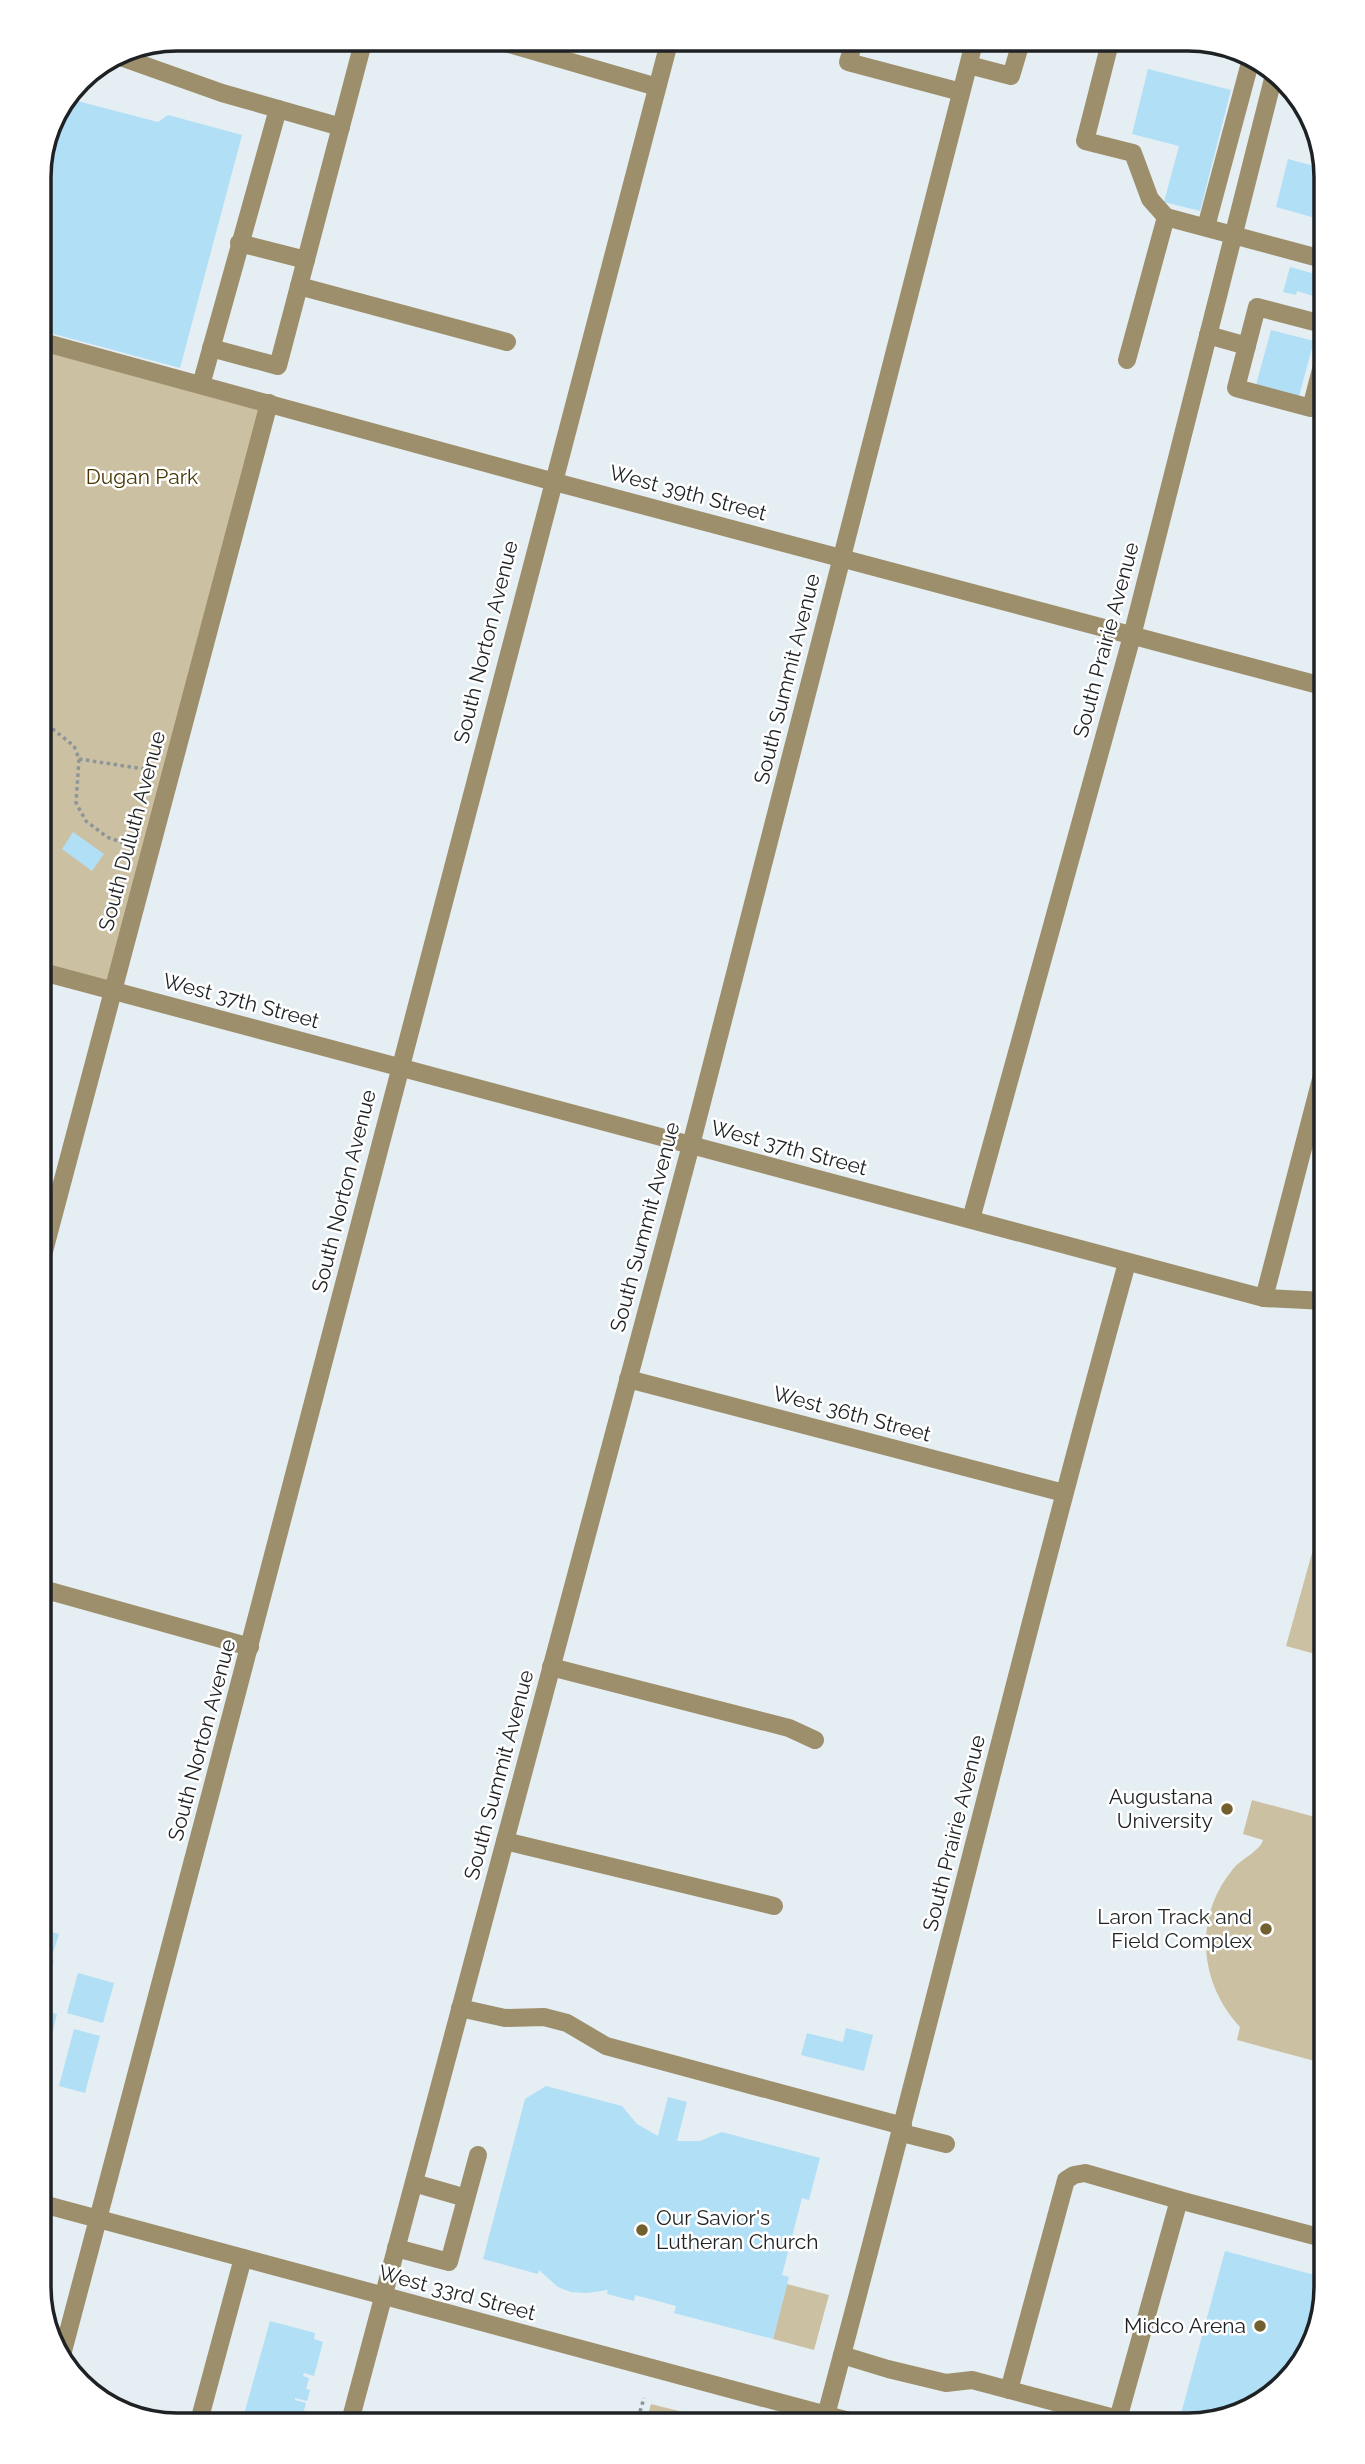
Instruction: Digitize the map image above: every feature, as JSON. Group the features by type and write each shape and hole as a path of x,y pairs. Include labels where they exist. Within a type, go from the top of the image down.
{"street":[{"path":"211,348 278,366 361,51"},
{"path":"533,51 657,87"},
{"name":"South Norton Avenue","path":"65,2344 250,1647 551,481 667,51"},
{"path":"851,51 848,62 961,92"},
{"name":"South Summit Avenue","path":"352,2413 691,1145 972,51"},
{"path":"968,65 1011,76 1018,51"},
{"path":"1108,51 1085,141 1133,153 1150,200 1166,217 1314,257"},
{"path":"129,60 222,93 341,127"},
{"path":"1206,227 1249,67"},
{"name":"South Prairie Avenue","path":"971,1219 1132,635 1272,83"},
{"path":"201,385 278,109"},
{"path":"1127,360 1166,217"},
{"path":"239,243 306,260"},
{"path":"299,286 507,342"},
{"path":"1314,322 1257,307 1236,388 1311,408 1314,396"},
{"path":"1208,335 1247,346"},
{"name":"West 39th Street","path":"51,344 551,481 1314,684"},
{"name":"South Duluth Avenue","path":"51,1225 269,403"},
{"name":"West 37th Street","path":"51,974 1127,1263 1264,1298 1314,1300"},
{"path":"1264,1298 1314,1106"},
{"name":"South Prairie Avenue","path":"827,2413 1064,1493 1127,1263"},
{"name":"West 36th Street","path":"628,1379 1064,1493"},
{"path":"51,1591 250,1647"},
{"path":"551,1667 789,1728 815,1740"},
{"path":"505,1841 774,1906"},
{"path":"460,2008 505,2018 544,2017 567,2023 606,2046 902,2129 946,2144"},
{"path":"396,2248 449,2262 478,2155"},
{"path":"1009,2390 1066,2180 1074,2175 1085,2174 1314,2236"},
{"path":"414,2183 466,2199"},
{"path":"1120,2413 1179,2200"},
{"name":"West 33rd Street","path":"51,2207 819,2413"},
{"path":"201,2413 243,2258"},
{"path":"842,2355 946,2383 972,2380 1087,2413"}],"path":[{"path":"51,729 74,746 79,759 76,803 86,821 97,832 126,844"},
{"path":"79,759 144,769"},
{"path":"640,2413 644,2398"}],"green space":[{"name":"Dugan Park","path":"51,344 269,403 113,991 51,974"},
{"path":"1314,1546 1314,1654 1286,1646"},
{"name":"Laron Track and Field Complex","path":"1252,1800 1314,1817 1314,2061 1237,2040 1240,2027 1226,2010 1209,1970 1206,1950 1211,1908 1233,1869 1258,1848 1263,1840 1243,1834"},
{"path":"787,2284 829,2295 814,2350 773,2339"},
{"path":"651,2404 687,2413 648,2413"}],"building":[{"path":"1148,69 1231,90 1200,211 1164,202 1179,146 1132,134"},
{"path":"77,101 158,122 168,115 242,135 180,368 51,333 51,169 57,136"},
{"path":"1288,159 1313,166 1314,218 1276,207"},
{"path":"1290,267 1314,274 1314,296 1297,291 1296,295 1283,292"},
{"path":"1271,330 1314,341 1299,396 1256,385"},
{"path":"73,832 104,854 92,871 62,849"},
{"path":"51,1932 59,1934 51,1953"},
{"path":"78,1973 114,1983 103,2023 67,2013"},
{"path":"51,2013 57,2014 51,2034"},
{"path":"846,2028 873,2035 864,2071 801,2055 807,2033 843,2042"},
{"path":"74,2029 100,2036 85,2093 59,2086"},
{"name":"Our Savior's Lutheran Church","path":"546,2086 622,2106 637,2124 658,2136 668,2097 687,2102 677,2141 700,2141 722,2132 820,2158 809,2200 802,2198 782,2275 789,2277 773,2339 674,2313 676,2306 635,2295 634,2301 607,2294 608,2290 571,2292 558,2287 539,2270 538,2274 483,2259 525,2099"},
{"name":"Midco Arena","path":"1225,2251 1314,2275 1310,2320 1297,2350 1283,2370 1258,2392 1236,2404 1213,2411 1181,2413"},
{"path":"270,2321 315,2333 314,2339 323,2342 314,2376 304,2373 303,2376 309,2378 307,2401 295,2398 306,2403 303,2413 244,2413"}],"place":[{"name":"Augustana University","path":"1227,1809"},
{"name":"Laron Track and Field Complex","path":"1266,1929"},
{"name":"Our Savior's Lutheran Church","path":"642,2230"},
{"name":"Midco Arena","path":"1260,2326"}]}
